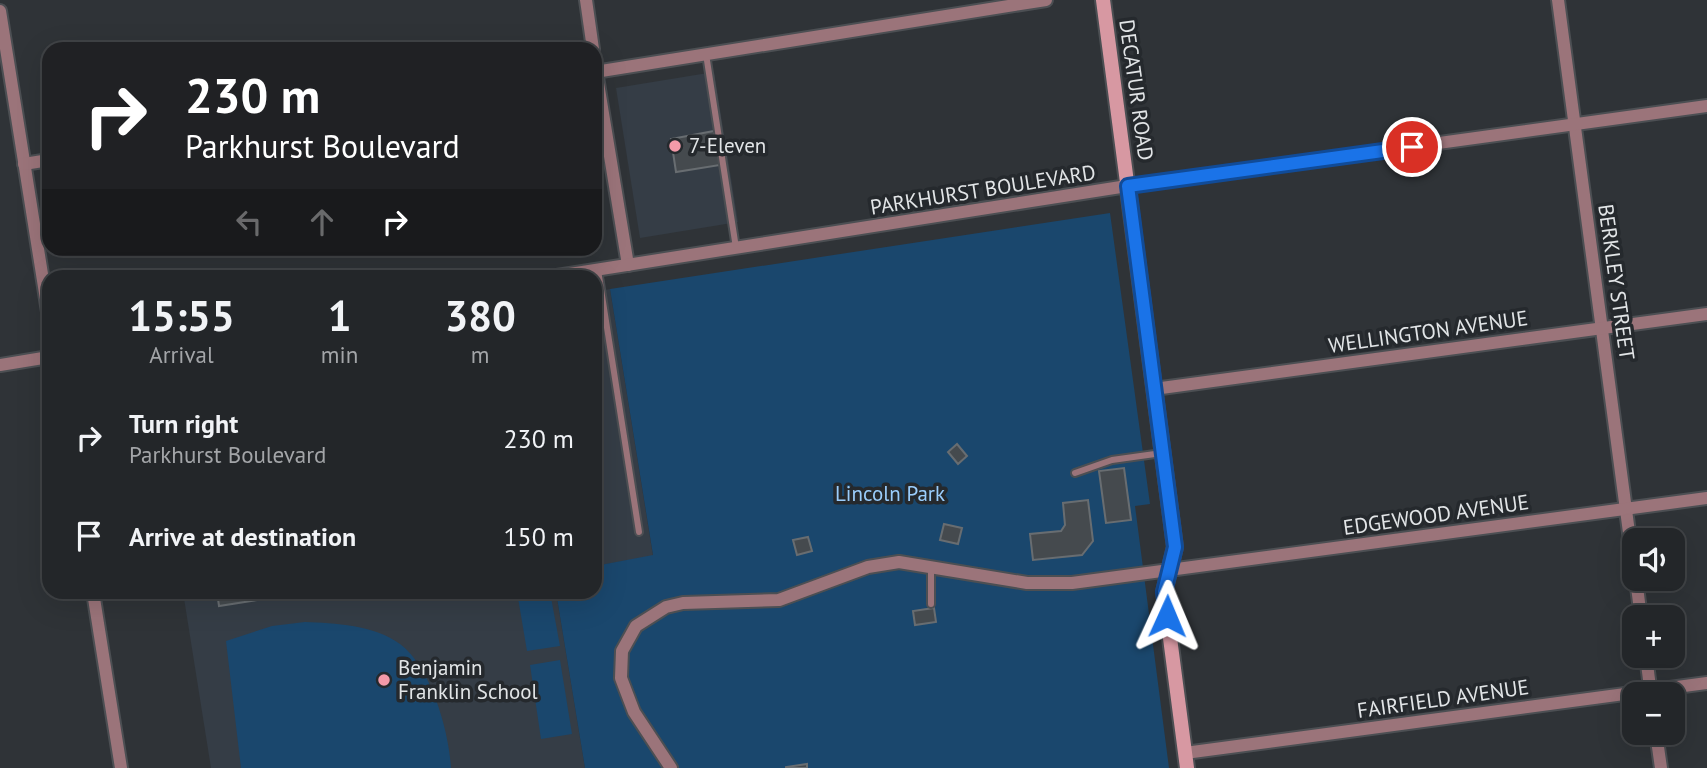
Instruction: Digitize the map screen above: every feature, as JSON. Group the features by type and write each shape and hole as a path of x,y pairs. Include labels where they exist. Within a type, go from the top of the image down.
{"street":[{"path":"586,0 592,42"},
{"path":"602,68 1046,0"},
{"name":"DECATUR ROAD","path":"1103,0 1175,547 1164,592 1186,761"},
{"name":"BERKLEY STREET","path":"1558,0 1628,528"},
{"path":"0,10 42,274"},
{"name":"PARKHURST BOULEVARD","path":"598,270 1128,186 1707,106"},
{"path":"602,111 628,265"},
{"path":"24,164 42,161"},
{"name":"WELLINGTON AVENUE","path":"1154,389 1707,314"},
{"path":"0,365 42,359"},
{"name":"EDGEWOOD AVENUE","path":"671,768 634,712 621,678 622,651 636,626 650,614 684,603 779,600 883,564 931,566 1027,583 1072,583 1707,498"},
{"path":"94,599 121,768"},
{"name":"FAIRFIELD AVENUE","path":"1685,686 1707,682"},
{"name":"FAIRFIELD AVENUE","path":"1186,761 1622,696"},
{"path":"1658,745 1661,768"}],"lane":[{"path":"706,54 736,248"},
{"path":"602,296 639,532"},
{"path":"1075,473 1112,460 1164,453"},
{"path":"931,566 931,604"}],"shaded area":[{"path":"714,72 738,222 640,238 616,88"},
{"path":"610,289 653,556 602,565 602,291"},
{"name":"Benjamin Franklin School","path":"184,599 557,599 585,768 211,768"}],"green space":[{"name":"Lincoln Park","path":"1110,213 1150,504 1135,506 1169,768 585,768 557,599 602,599 602,565 653,555 610,289"},
{"path":"518,599 551,599 560,646 527,651"},
{"path":"305,622 367,629 390,638 411,654 421,668 436,701 447,736 451,768 241,768 226,641 272,626"},
{"path":"560,660 572,734 541,739 530,665"}],"building":[{"path":"714,131 720,165 676,172 671,139"},
{"path":"957,444 967,456 958,464 948,452"},
{"path":"1124,468 1131,520 1106,523 1099,471"},
{"path":"1088,500 1093,541 1082,555 1033,560 1030,534 1061,531 1065,525 1063,503"},
{"path":"944,524 962,528 958,544 940,540"},
{"path":"808,537 812,551 797,555 793,540"},
{"path":"218,599 264,599 219,606"},
{"path":"934,608 936,622 915,625 913,611"},
{"path":"807,764 807,768 786,768 786,767"}],"place":[{"name":"7-Eleven","path":"675,146"},
{"name":"Benjamin Franklin School","path":"384,680"}],"route":[{"path":"1167,616 1164,592 1175,547 1128,186 1412,147"}]}
